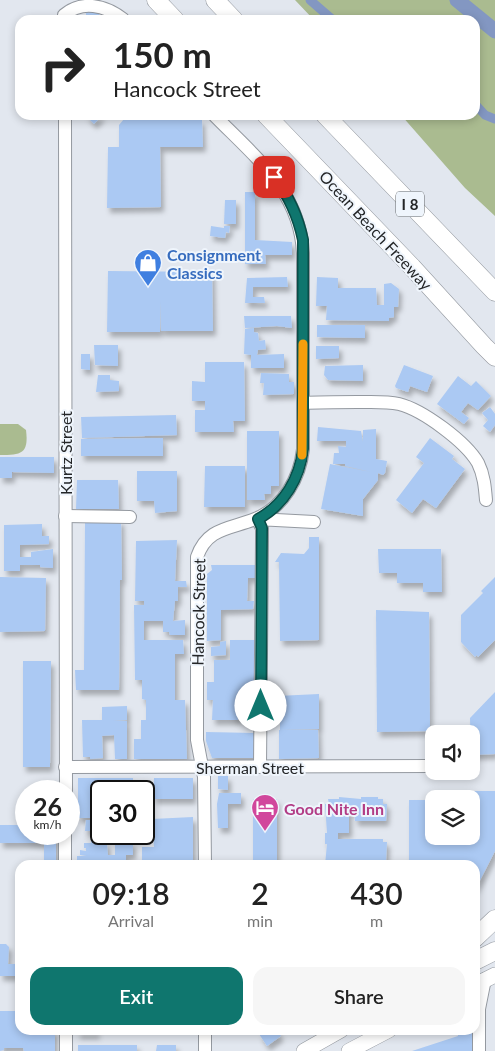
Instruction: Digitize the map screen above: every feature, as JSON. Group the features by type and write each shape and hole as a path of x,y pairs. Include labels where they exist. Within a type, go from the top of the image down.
{"highway":[{"path":"156,0 170,15"},
{"path":"215,0 229,15"},
{"name":"Ocean Beach Freeway","path":"271,120 412,267 489,352 495,365"},
{"name":"I 8","path":"330,120 495,292"},
{"path":"480,933 495,919"},
{"path":"480,958 495,951"}],"main road":[{"path":"304,1051 332,1035"},
{"path":"349,1051 379,1035"}],"street":[{"path":"61,0 64,15"},
{"path":"108,0 119,15"},
{"path":"66,15 71,9 78,5 91,3 103,5 116,15"},
{"name":"Kurtz Street","path":"65,120 66,780"},
{"name":"Hancock Street","path":"205,860 204,777 197,740 197,557 203,544 214,534 224,528 258,519 282,500 291,487 297,476 302,455 303,403 304,254 300,226 291,201 284,189 219,120"},
{"path":"303,403 392,403 407,406 418,411 456,438 470,451 484,480 486,500"},
{"path":"65,516 130,517"},
{"path":"260,767 262,528 258,519 314,522"},
{"name":"Sherman Street","path":"65,768 425,766"},
{"path":"65,845 65,860"},
{"path":"480,999 485,980"},
{"path":"66,1035 66,1051"},
{"path":"205,1035 205,1051"},
{"path":"478,1035 479,1051"}],"green space":[{"path":"295,0 495,0 495,216 465,188 405,120 480,120 480,15 309,15"},
{"path":"0,424 18,424 26,430 26,444 22,452 0,455"}],"building":[{"path":"86,12 99,12 100,15 86,15"},
{"path":"90,120 98,120 94,124"},
{"path":"123,120 202,120 203,147 160,147 161,207 107,208 108,147 119,147 119,125"},
{"path":"245,192 255,192 255,240 292,242 292,255 265,255 266,264 245,264"},
{"path":"225,200 236,200 236,224 224,224"},
{"path":"211,226 224,228 224,226 230,226 229,233 226,232 225,238 210,236"},
{"path":"108,271 212,272 213,331 161,331 160,301 160,332 107,332"},
{"path":"287,277 288,287 253,287 253,297 264,297 265,303 245,303 247,278"},
{"path":"317,277 338,278 338,288 376,288 377,305 384,305 384,284 391,283 399,289 398,307 394,307 394,317 389,318 389,321 326,320 327,306 316,306"},
{"path":"244,316 291,316 292,328 277,326 245,328"},
{"path":"317,325 365,325 365,338 317,337"},
{"path":"254,328 254,332 258,333 259,341 265,340 266,349 258,350 257,355 284,354 284,368 251,368 251,355 244,354 245,329"},
{"path":"94,345 118,345 118,366 95,365"},
{"path":"316,346 339,346 339,358 316,359"},
{"path":"81,354 90,354 90,370 81,369"},
{"path":"205,362 244,362 245,421 233,421 234,432 195,432 195,410 205,410 205,401 192,401 192,381 205,382"},
{"path":"363,365 363,381 328,380 324,375 325,366"},
{"path":"404,365 433,376 427,392 410,386 408,392 396,388 395,386"},
{"path":"261,373 289,374 289,382 294,382 294,394 263,395 264,383 260,383"},
{"path":"98,375 110,375 110,380 119,381 119,391 96,392"},
{"path":"458,376 471,386 476,381 491,396 478,410 468,403 461,412 469,418 464,424 437,404"},
{"path":"490,407 495,414 495,425 490,432 483,426 488,420 482,413"},
{"path":"176,415 177,435 82,438 81,417"},
{"path":"318,427 361,431 363,442 363,430 376,429 376,459 387,461 385,473 383,475 378,473 378,480 363,499 363,516 321,509 330,464 371,472 345,466 345,464 333,464 334,453 339,453 338,446 346,447 346,441 317,441"},
{"path":"247,431 279,431 279,486 271,486 271,494 264,494 265,500 247,500"},
{"path":"163,438 163,456 81,456 81,439"},
{"path":"430,438 454,456 452,459 465,469 436,508 423,499 412,513 396,500 424,463 416,457"},
{"path":"0,457 54,457 54,473 12,472 12,478 0,478"},
{"path":"205,466 245,466 245,507 204,507"},
{"path":"137,471 177,471 177,511 155,513 154,501 137,501"},
{"path":"77,480 118,480 119,509 76,509"},
{"path":"121,520 122,580 120,580 119,690 76,690 75,670 84,670 85,521"},
{"path":"42,524 42,536 49,536 49,544 20,545 20,557 31,557 31,552 53,549 53,568 40,567 40,565 20,565 20,571 4,571 4,525"},
{"path":"309,537 319,537 319,640 280,641 279,562 275,562 281,553 304,554 309,548"},
{"path":"177,540 175,581 186,581 187,587 178,587 178,601 175,601 173,621 185,620 185,635 170,635 169,632 163,632 163,621 144,621 144,640 183,640 184,654 175,654 175,700 185,700 187,759 134,759 134,739 141,739 141,720 146,720 146,700 142,699 142,680 135,680 134,605 144,605 144,601 135,601 136,541"},
{"path":"378,549 441,549 442,592 423,592 423,583 397,583 397,573 379,573"},
{"path":"211,565 256,565 256,578 248,578 247,601 254,601 253,609 221,610 221,640 207,641 207,574 212,570"},
{"path":"0,577 46,578 45,631 0,632"},
{"path":"495,577 495,640 478,657 477,655 475,657 461,642 461,615 483,593 481,591"},
{"path":"376,610 429,612 430,725 425,725 425,731 377,732"},
{"path":"230,640 255,640 257,700 238,700 238,720 212,720 213,700 207,700 207,682 214,682 214,660 230,660"},
{"path":"226,641 226,655 211,656 211,647 220,646 220,642"},
{"path":"23,661 51,661 50,767 23,767"},
{"path":"495,692 495,754 480,755 480,725 470,725 470,718"},
{"path":"319,694 319,729 280,730 280,709 276,710 277,696"},
{"path":"127,706 127,720 113,720 127,721 127,759 115,759 114,735 102,736 103,758 90,759 90,757 83,757 82,720 102,720 102,707"},
{"path":"279,730 318,730 319,758 279,759"},
{"path":"206,732 255,733 257,758 212,758 206,741"},
{"path":"218,776 228,776 228,790 218,789"},
{"path":"78,778 133,778 133,780 90,780 90,818 80,818 80,780"},
{"path":"154,778 193,778 193,799 155,799"},
{"path":"480,791 495,791 495,851 480,880 480,860 409,860 409,800 425,800 425,845 480,845"},
{"path":"219,793 241,793 241,804 228,804 228,828 218,828 217,804"},
{"path":"339,797 361,799 361,797 378,797 378,799 383,799 383,804 387,804 386,821 355,821 354,811 349,811 349,833 338,833 338,839 383,839 383,842 387,842 386,860 325,860 327,844 325,844 325,833 327,833 325,804 329,804 328,799 339,799"},
{"name":"Good Nite Inn","path":"253,799 277,799 277,860 253,860"},
{"path":"193,817 193,860 142,860 142,847 154,847 155,819"},
{"path":"86,820 90,820 90,831 85,831"},
{"path":"0,825 15,825 15,843 0,843"},
{"path":"84,843 107,845 108,855 115,855 115,845 133,845 133,855 126,855 126,860 77,860 77,856 87,856 80,855 80,850 86,851"},
{"path":"44,845 56,845 56,860 44,860"},
{"path":"0,944 6,944 9,947 8,964 15,964 15,976 0,976"},
{"path":"0,1011 15,1011 15,1035 55,1035 55,1051 24,1051 23,1048 4,1048 4,1050 0,1051"},
{"path":"260,1035 280,1035 281,1036 267,1046"},
{"path":"472,1035 473,1051 412,1051 458,1036"},
{"path":"78,1045 137,1045 137,1051 78,1051"},
{"path":"157,1045 176,1045 176,1051 156,1051"}],"waterway":[{"path":"310,0 327,15"},
{"path":"457,0 475,15"},
{"path":"480,19 495,31"},
{"path":"480,110 485,115 495,119"}],"slow traffic":[{"path":"302,455 303,344"}],"place":[{"name":"Consignment Classics","path":"148,287"},
{"name":"Good Nite Inn","path":"265,832"}],"route":[{"path":"261,706 262,528 258,519 282,500 295,481 302,460 303,449 303,240 291,201 274,177"}]}
